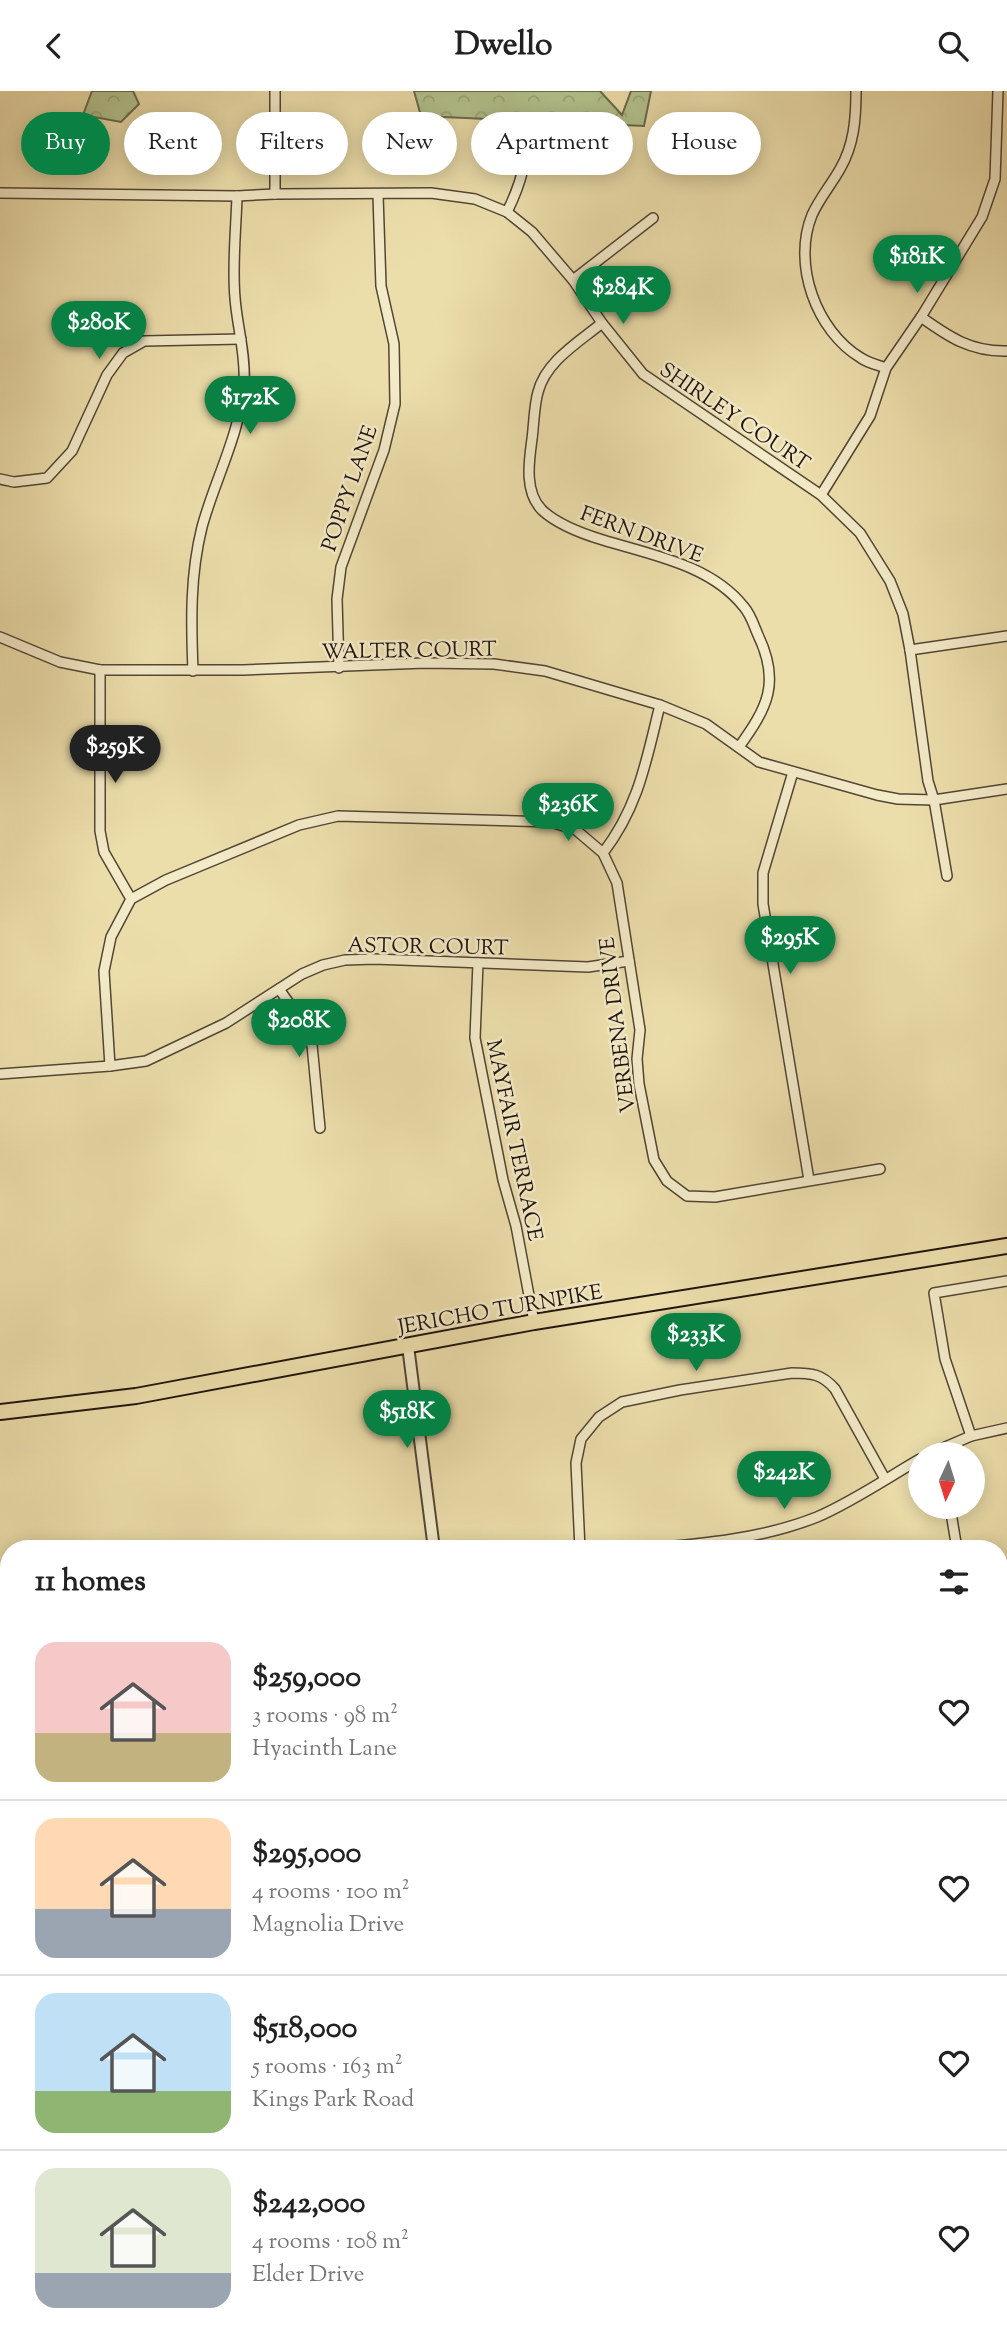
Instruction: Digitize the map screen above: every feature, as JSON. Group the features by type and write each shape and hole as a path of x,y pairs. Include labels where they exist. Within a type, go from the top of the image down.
{"main road":[{"name":"JERICHO TURNPIKE","path":"0,1412 136,1396 534,1322 1007,1246"}],"street":[{"path":"275,91 275,194"},
{"path":"856,91 852,143 812,217 807,237 806,266 815,304 837,338 861,358 886,368"},
{"path":"821,495 870,416 886,368 921,317 982,217 995,179 998,91"},
{"path":"507,212 523,175"},
{"name":"SHIRLEY COURT","path":"0,193 237,197 275,194 431,193 475,199 507,212 532,232 573,280 642,374 821,495 860,533 890,581 903,614 928,781 934,800 947,876"},
{"name":"POPPY LANE","path":"339,668 337,599 341,566 384,450 395,404 394,344 381,286 378,195"},
{"path":"193,671 193,569 203,525 234,436 244,383 235,297 237,197"},
{"path":"573,280 653,218"},
{"path":"921,317 954,340 989,351 1007,351"},
{"name":"FERN DRIVE","path":"602,323 550,366 538,391 530,451 529,485 540,508 559,521 585,534 677,563 717,580 745,608 763,645 769,666 770,692 760,717 739,747"},
{"path":"0,479 14,482 47,478 72,451 107,375 123,353 144,341 241,339"},
{"path":"910,650 1007,636"},
{"name":"WALTER COURT","path":"0,637 60,662 100,670 339,668 425,663 494,664 545,671 660,705 706,724 759,762 898,799 934,800 1007,789"},
{"path":"100,670 100,831 104,852 131,899 111,937 104,971 110,1066"},
{"path":"603,853 630,813 660,705"},
{"path":"793,772 764,873 763,904 809,1180"},
{"name":"VERBENA DRIVE","path":"131,899 166,880 233,851 299,825 338,816 551,822 576,830 603,853 617,883 639,1030 639,1084 654,1160 667,1181 687,1196 715,1196 880,1169"},
{"name":"ASTOR COURT","path":"0,1073 146,1062 226,1023 323,965 345,960 588,967 629,961"},
{"name":"MAYFAIR TERRACE","path":"478,963 475,1038 534,1322"},
{"path":"279,989 299,1017 312,1045 317,1074 320,1128"},
{"path":"971,1436 945,1359 934,1293 1007,1281"},
{"path":"408,1346 433,1540"},
{"path":"580,1540 576,1463 581,1439 599,1417 622,1402 792,1373 811,1373 825,1377 835,1389 885,1479"},
{"path":"958,1442 971,1436 1007,1428"},
{"path":"724,1540 762,1534 817,1517 908,1466"},
{"path":"952,1519 956,1540"}],"green space":[{"path":"92,91 133,91 139,104 131,112 124,112 121,122 110,120 110,112 84,112"},
{"path":"414,91 600,91 619,112 471,112 471,118 457,118 457,112 420,112"},
{"path":"631,91 651,91 644,126 633,126 633,112 623,112"}]}
